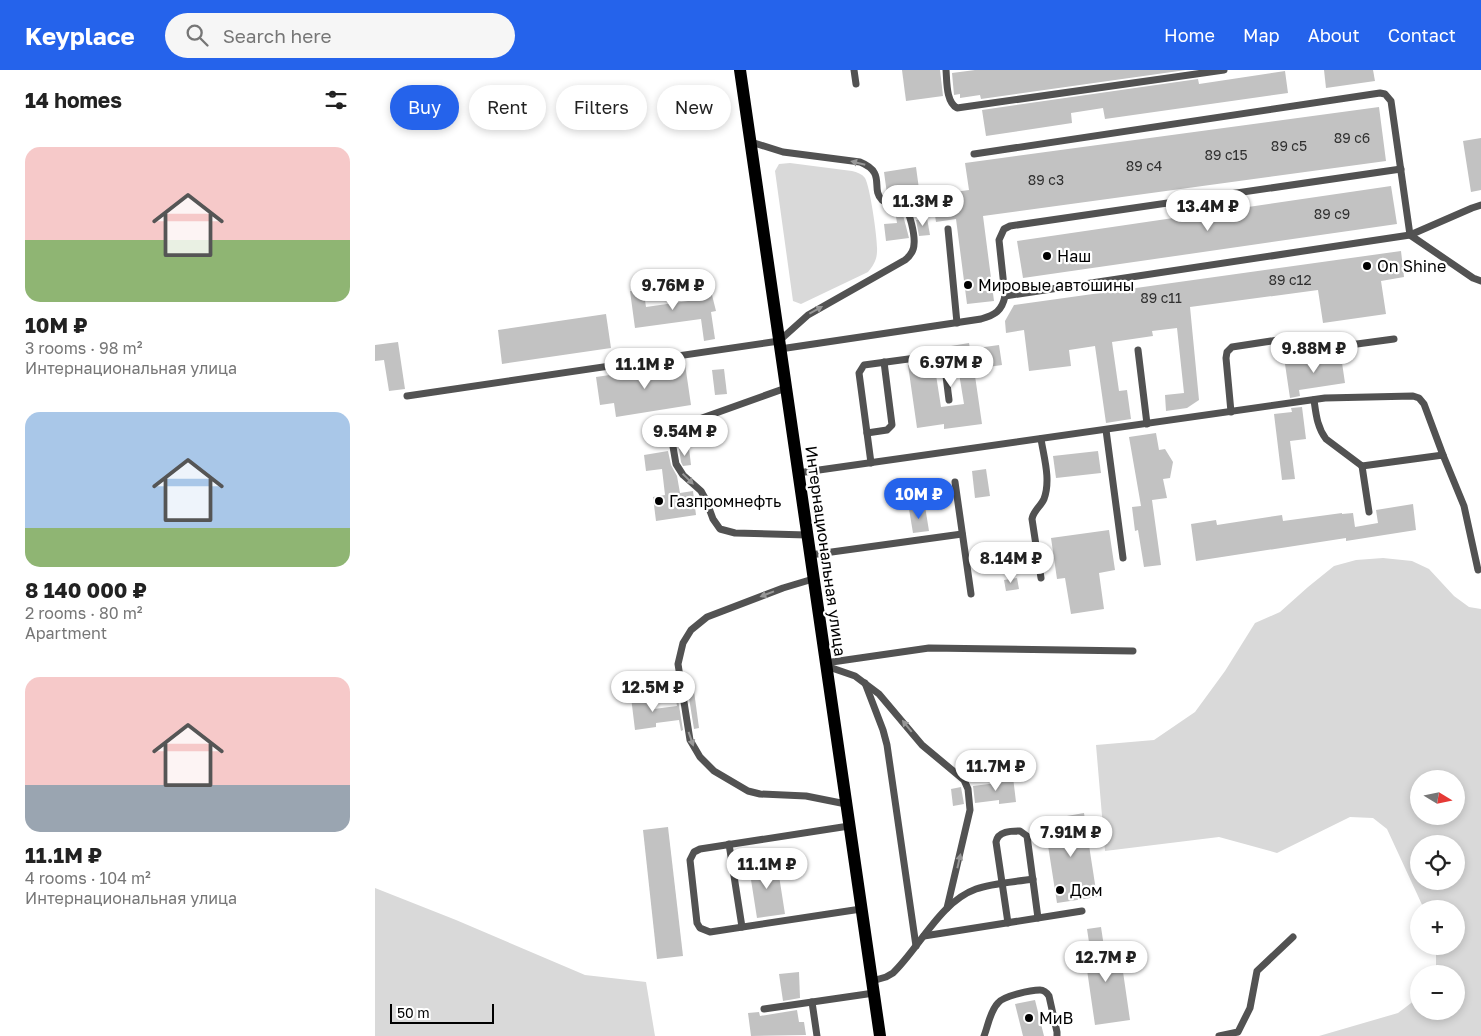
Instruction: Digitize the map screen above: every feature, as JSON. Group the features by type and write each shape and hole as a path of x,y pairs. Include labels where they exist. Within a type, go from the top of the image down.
{"main road":[{"name":"Интернациональная улица","path":"740,70 880,1036"}],"lane":[{"path":"854,70 856,84"},
{"path":"946,70 950,100 953,106 957,108 1224,70"},
{"path":"974,154 1380,93 1389,97 1391,101 1410,235 1473,278 1481,281"},
{"path":"751,142 783,152 860,162 869,166 875,172 879,196 882,200 904,207 909,212 915,243 910,256 905,260 808,315 780,345"},
{"path":"407,396 957,323 991,316 1002,307 1005,296 999,240 1003,229 1010,226 1401,169"},
{"path":"1005,296 1410,235 1481,205"},
{"path":"948,229 957,323"},
{"path":"1231,412 1226,358 1227,352 1232,346 1278,340 1342,346 1394,339"},
{"path":"1139,350 1147,424"},
{"path":"871,463 859,373 864,366 933,355 942,357 949,400"},
{"path":"867,433 887,430 892,425 884,362"},
{"path":"786,388 687,424 677,431 672,441 676,464 683,475 701,491 707,500 713,520 720,529 735,533 807,535"},
{"path":"798,473 1315,400 1413,396 1419,398 1424,404 1464,506 1478,570"},
{"path":"1315,400 1318,426 1321,433 1326,439 1363,466 1443,455"},
{"path":"1106,430 1123,558"},
{"path":"1041,439 1047,485 1043,500 1032,515 1041,578"},
{"path":"1363,466 1369,512"},
{"path":"955,482 971,594"},
{"path":"809,555 962,534"},
{"path":"813,579 783,588 707,618 691,630 683,643 678,664 690,740 700,757 714,771 748,791 760,794 806,796 846,804"},
{"path":"826,664 929,648 1133,652"},
{"path":"826,664 865,682 879,694 922,745 964,780 968,789 970,810 947,908"},
{"path":"865,682 887,745 916,946"},
{"path":"849,826 700,849 692,854 690,860 697,923 700,928 710,932 861,909"},
{"path":"1008,922 996,842 997,838 1003,833 1020,831 1027,836 1038,918"},
{"path":"729,844 742,927"},
{"path":"764,1009 812,1002 873,987 893,973 947,908 969,892 977,888 1033,879"},
{"path":"925,936 1082,911"},
{"path":"1219,1036 1238,1032 1249,1008 1257,971 1293,937"},
{"path":"984,1036 994,1008 999,1001 1006,997 1040,990 1046,992 1049,996 1057,1036"},
{"path":"812,1002 817,1036"}],"shaded area":[{"path":"790,163 852,171 864,177 871,202 877,245 875,260 868,272 801,304 793,301 775,171 779,164"},
{"path":"1383,558 1412,561 1429,569 1454,596 1469,607 1481,609 1481,1036 1319,1036 1398,1013 1410,1004 1410,1020 1465,1020 1465,965 1436,965 1436,955 1465,955 1465,900 1420,900 1415,890 1465,890 1465,835 1410,835 1410,879 1387,829 1373,818 1350,817 1277,853 1219,837 1105,851 1096,745 1154,740 1195,712 1225,671 1255,623 1280,612 1334,566 1356,560"},
{"path":"375,888 585,975 646,982 655,1036 375,1036"}],"building":[{"path":"902,70 940,70 943,96 906,101"},
{"path":"975,70 1186,70 981,99 980,95 960,98 960,94 954,95 952,73"},
{"path":"1324,70 1373,70 1375,81 1326,88"},
{"path":"1285,71 1288,93 1105,119 1103,108 1071,113 1072,123 986,136 982,110 1198,79 1199,84"},
{"path":"1379,107 1386,161 983,216 994,301 967,304 956,219 936,222 932,195 969,190 965,163"},
{"path":"1481,138 1481,190 1471,192 1463,141"},
{"path":"916,167 919,189 909,191 912,209 906,202 894,199 893,193 887,194 884,172"},
{"path":"1391,186 1397,224 1023,278 1017,241"},
{"path":"895,210 901,211 903,215 909,238 886,241 884,224 897,223"},
{"path":"927,218 930,235 919,236 916,220"},
{"path":"1401,251 1404,277 1381,281 1386,314 1323,323 1318,290 1190,307 1199,400 1187,408 1166,411 1165,395 1184,393 1177,328 1152,331 1153,336 1112,342 1119,391 1127,390 1131,419 1106,423 1095,346 1069,350 1071,366 1029,371 1024,330 1006,333 1005,321 1014,305"},
{"path":"642,279 646,307 695,300 698,299 697,293 711,291 716,311 711,312 715,339 704,341 701,319 635,328 630,291 633,291 632,281"},
{"path":"606,314 611,348 502,364 498,330"},
{"path":"398,342 405,389 389,391 384,360 375,361 375,345"},
{"path":"969,343 970,349 999,345 1002,365 974,369 982,424 944,429 944,424 917,428 908,365 934,362 941,407 964,404 957,361 953,362 951,346"},
{"path":"1341,356 1345,383 1299,390 1300,396 1290,398 1285,364"},
{"path":"685,364 691,405 616,417 614,403 600,405 596,377"},
{"path":"724,369 727,394 715,395 712,370"},
{"path":"1302,407 1306,439 1290,441 1295,479 1282,480 1274,414 1292,412 1291,408"},
{"path":"1156,433 1159,450 1165,449 1173,462 1170,478 1163,479 1167,498 1152,500 1161,565 1144,567 1138,530 1135,531 1132,507 1141,506 1129,437"},
{"path":"689,448 691,465 683,466 679,449"},
{"path":"668,451 671,465 677,476 680,493 693,491 696,515 656,521 653,497 665,495 662,469 646,471 644,455"},
{"path":"1098,451 1101,473 1056,478 1053,456"},
{"path":"986,469 990,496 975,498 972,471"},
{"path":"1413,504 1416,530 1346,541 1346,538 1196,561 1191,524 1216,520 1217,525 1282,515 1283,521 1353,513 1355,527 1378,523 1376,510"},
{"path":"925,506 929,531 913,533 909,509"},
{"path":"1109,530 1115,570 1099,573 1104,609 1071,614 1065,578 1057,579 1051,538"},
{"path":"1017,578 1019,589 1006,591 1004,580"},
{"path":"694,691 699,728 694,729 688,692"},
{"path":"677,693 683,730 681,731 679,720 656,723 656,727 635,730 631,697 651,694 654,709 677,706 675,694"},
{"path":"1013,777 1016,802 999,804 999,800 975,803 973,786 997,783 997,779"},
{"path":"961,787 964,804 953,806 951,789"},
{"path":"1084,813 1097,897 1057,903 1044,820"},
{"path":"668,827 683,956 657,959 643,830"},
{"path":"777,863 785,914 757,918 749,867"},
{"path":"1101,927 1106,960 1121,958 1130,1020 1095,1025 1086,963 1092,962 1087,929"},
{"path":"799,972 800,998 783,1001 779,974"},
{"path":"1035,1000 1044,1036 1023,1036 1015,1004"},
{"path":"797,1010 799,1022 804,1022 806,1035 751,1036 748,1013 759,1012 760,1016"}],"place":[{"name":"Наш","path":"1047,256"},
{"name":"On Shine","path":"1367,266"},
{"name":"Мировые автошины","path":"968,285"},
{"name":"Газпромнефть","path":"659,501"},
{"name":"Дом","path":"1060,890"},
{"name":"МиВ","path":"1029,1018"}]}
